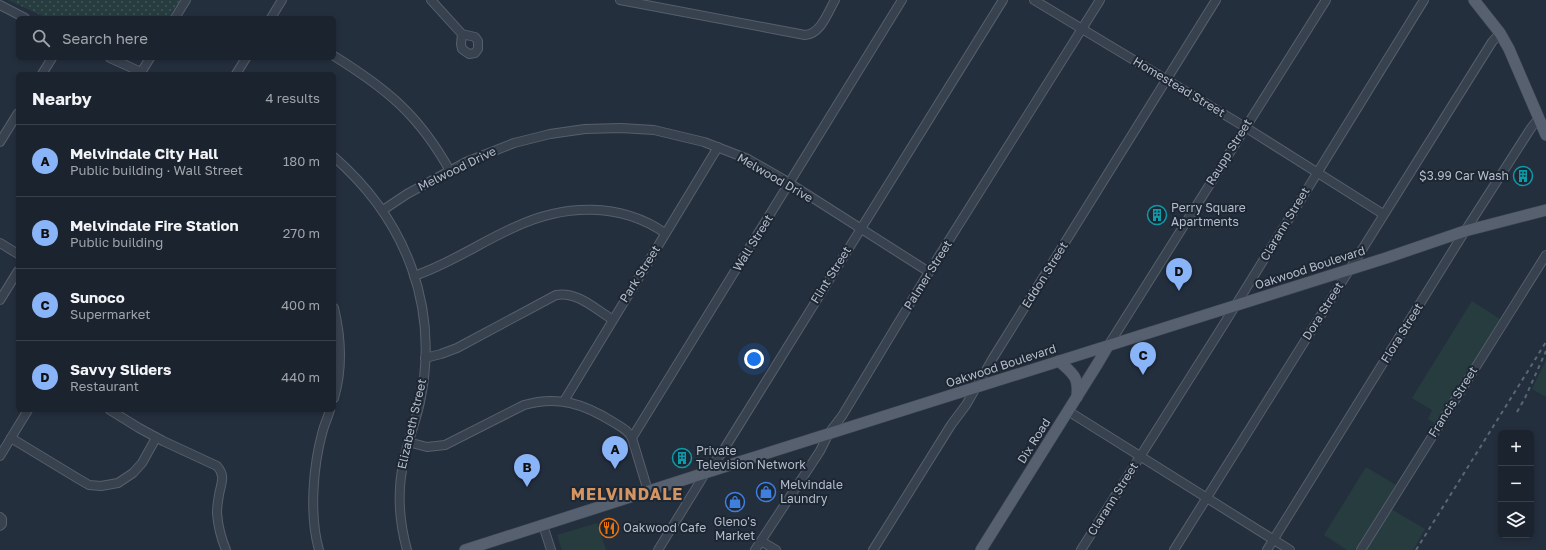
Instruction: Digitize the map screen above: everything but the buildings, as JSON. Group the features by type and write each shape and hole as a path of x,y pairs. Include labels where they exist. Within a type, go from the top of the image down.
{"main road":[{"path":"1474,0 1500,33 1509,49 1546,135"},
{"name":"Oakwood Boulevard","path":"465,550 706,472 1350,270 1465,231 1546,210"},
{"name":"Dix Road","path":"981,550 1078,397 1108,346"},
{"path":"1059,361 1074,376 1078,384 1078,397"}],"street":[{"path":"175,16 186,0"},
{"path":"273,16 282,0"},
{"path":"620,0 805,35 817,30 835,0"},
{"name":"Wall Street","path":"632,438 902,0"},
{"name":"Flint Street","path":"658,550 706,472 721,454 859,229 1003,0"},
{"name":"Homestead Street","path":"1034,0 1245,127 1383,214"},
{"name":"Palmer Street","path":"755,550 842,416 929,272 1100,0"},
{"name":"Eddon Street","path":"873,550 951,425 966,404 1216,0"},
{"name":"Raupp Street","path":"1108,346 1326,0"},
{"name":"Clarann Street","path":"1081,550 1234,307 1316,172 1424,0"},
{"path":"437,2 462,34"},
{"path":"0,5 21,16"},
{"name":"Dora Street","path":"1174,550 1350,270 1383,214 1492,42 1500,33"},
{"path":"336,57 374,82 404,107 429,137 450,171"},
{"path":"43,72 51,60"},
{"path":"114,60 138,72"},
{"path":"141,72 149,60"},
{"path":"237,72 245,60"},
{"path":"0,142 16,116"},
{"name":"Flora Street","path":"1267,550 1465,231 1531,128 1539,118"},
{"name":"Melwood Drive","path":"383,210 407,194 450,171 480,156 514,143 550,134 585,129 621,128 654,130 686,136 718,147 748,160 922,266 929,272"},
{"name":"Park Street","path":"564,401 612,319 718,147"},
{"name":"Elizabeth Street","path":"336,159 357,179 383,210 402,243 414,276 424,316 426,350 420,400 408,442 401,475 399,506 407,550"},
{"path":"414,276 446,264 516,226 561,212 592,210 618,212 644,220 665,233"},
{"path":"0,243 16,253"},
{"name":"Francis Street","path":"1361,550 1546,255"},
{"path":"0,300 16,274"},
{"path":"425,358 457,348 556,295 567,294 575,296 612,319"},
{"path":"336,320 339,332 340,358 336,390"},
{"path":"408,442 427,447 445,445 524,405 543,401 564,401 596,412 627,431 632,438 648,491"},
{"path":"1068,411 1290,550"},
{"path":"0,456 27,412"},
{"path":"113,412 156,438 212,462 221,470 223,480 219,494 217,515 219,528 226,550"},
{"path":"319,550 314,520 315,475 323,430 329,412"},
{"path":"11,438 89,485 100,486 118,482 133,473 142,463 156,438"},
{"path":"0,517 2,519 2,524 0,526"},
{"path":"543,525 551,550"},
{"path":"761,541 776,550"}],"green space":[{"path":"8,0 180,0 170,16 43,16"},
{"path":"1472,301 1500,319 1435,423 1428,419 1432,410 1412,398"},
{"path":"1546,360 1546,397 1532,389"},
{"path":"1366,467 1396,485 1355,550 1347,550 1324,535"},
{"path":"1391,509 1425,529 1413,550 1366,550"},
{"path":"597,523 606,550 562,550 557,535"}],"railway":[{"path":"1416,550 1546,342"},
{"path":"1517,412 1525,398 1546,351"}],"place":[{"name":"$3.99 Car Wash","path":"1523,176"},
{"name":"Perry Square Apartments","path":"1157,215"},
{"name":"Savvy Sliders","path":"1179,291"},
{"name":"Sunoco","path":"1143,375"},
{"name":"Private Television Network","path":"682,458"},
{"name":"Melvindale City Hall","path":"615,469"},
{"name":"Melvindale Fire Station","path":"527,487"},
{"name":"Melvindale Laundry","path":"766,492"},
{"name":"Gleno's Market","path":"735,502"},
{"name":"Oakwood Cafe","path":"609,528"}],"district":[{"name":"MELVINDALE","path":"627,494"}]}
